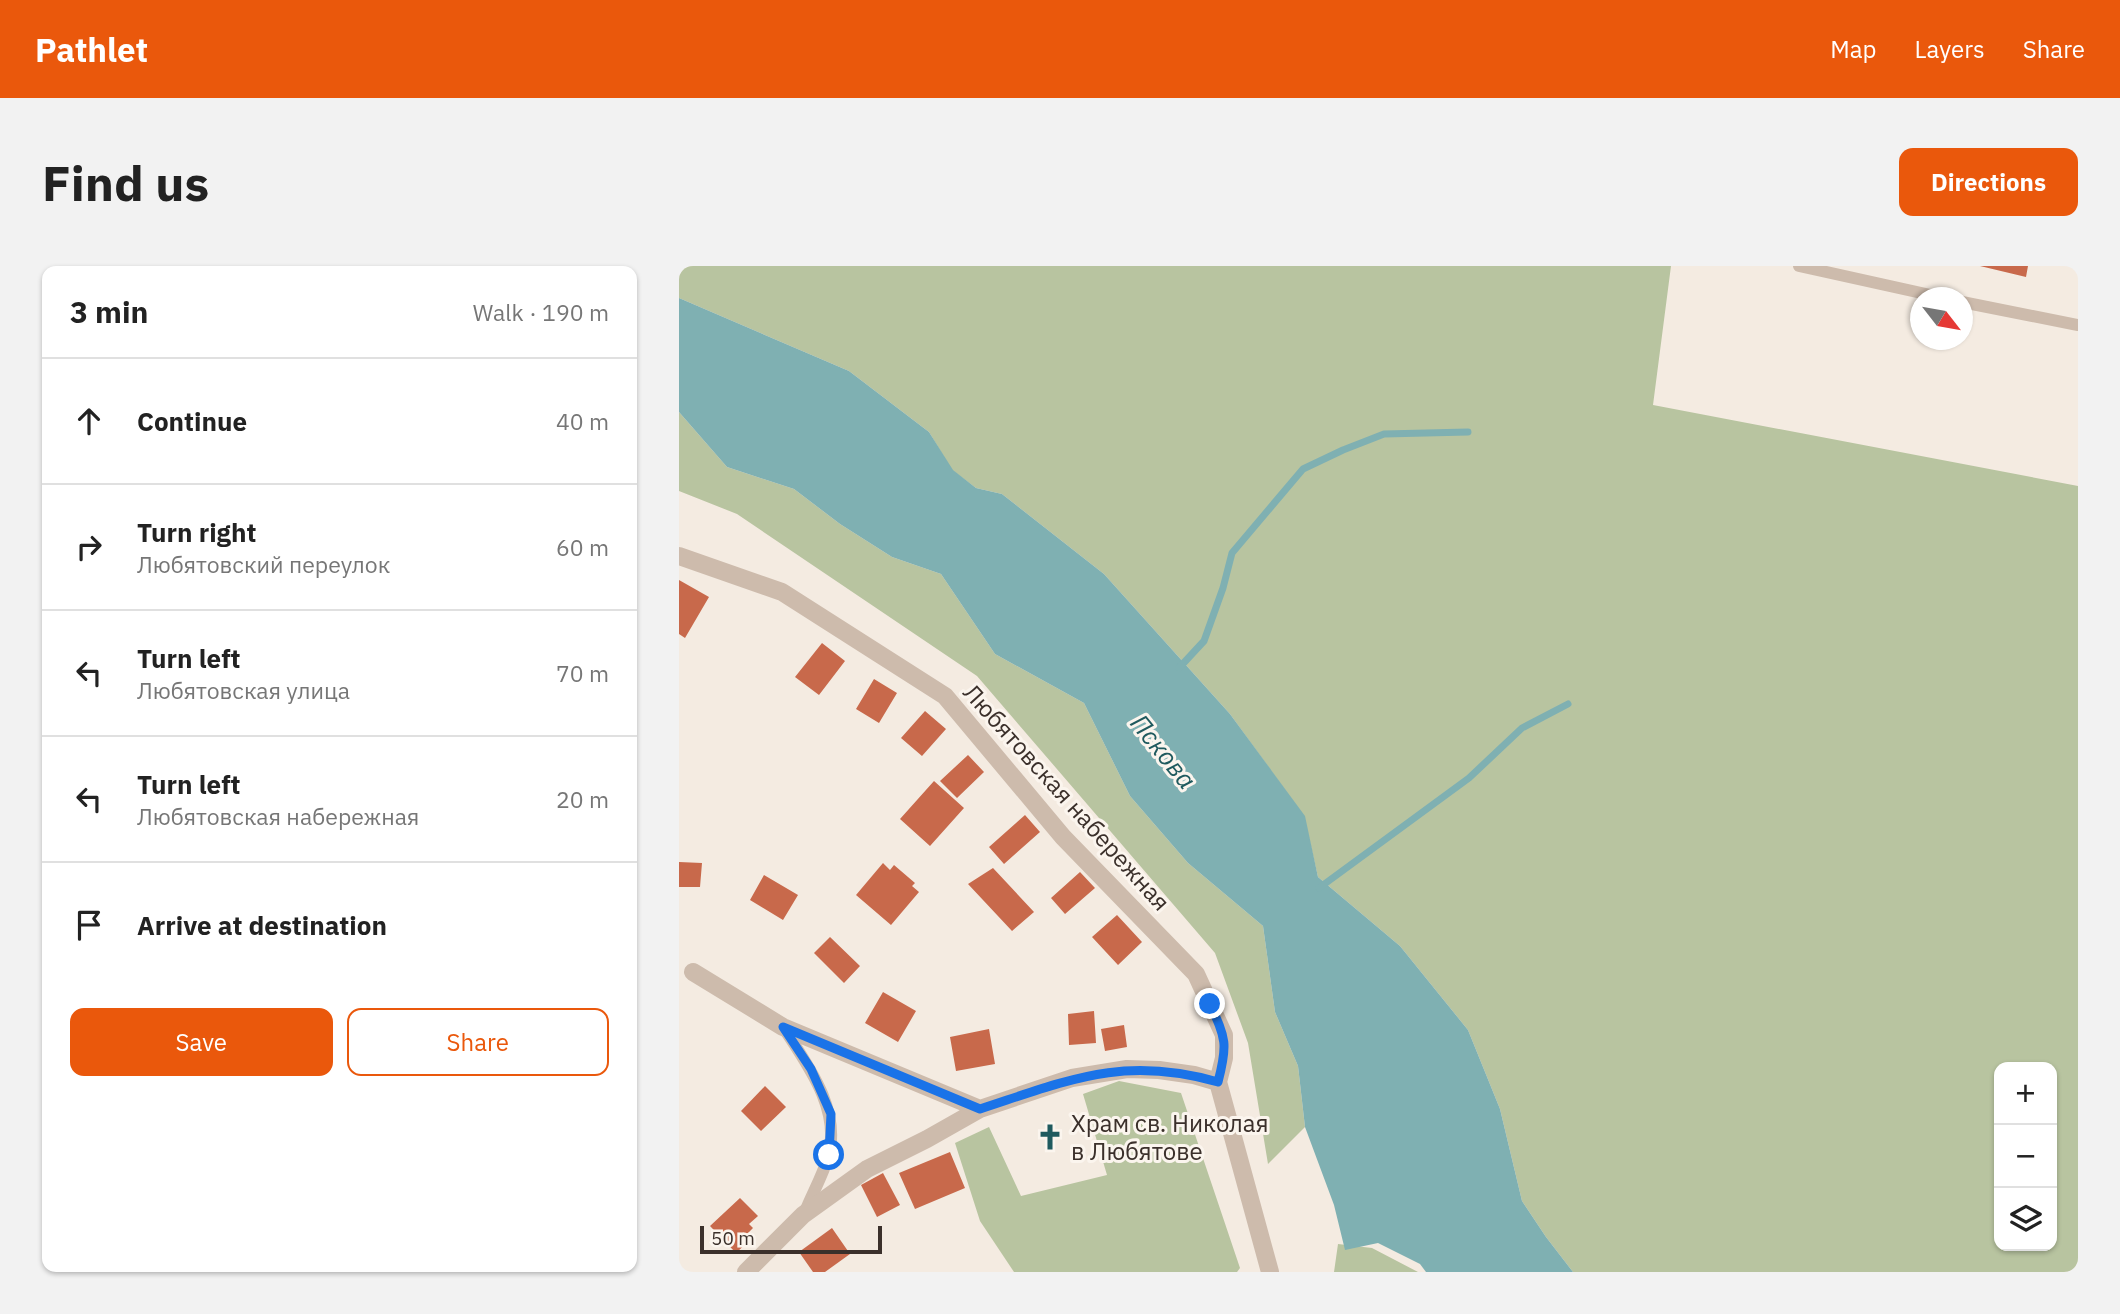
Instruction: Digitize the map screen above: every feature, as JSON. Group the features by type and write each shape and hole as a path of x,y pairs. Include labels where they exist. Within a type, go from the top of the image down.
{"street":[{"name":"Любятовская набережная","path":"679,556 782,592 946,696 1063,837 1195,974 1224,1035 1224,1058 1218,1082"},
{"path":"692,972 783,1027 980,1109"},
{"path":"747,1272 803,1215 867,1169 980,1109 1072,1078 1127,1069 1194,1075 1218,1082 1270,1272"}],"lane":[{"path":"1799,266 1910,290"},
{"path":"1973,304 2078,325"},
{"path":"783,1027 811,1069 831,1114 829,1155 803,1215"}],"green space":[{"path":"679,266 1671,266 1653,405 2078,486 2078,1272 1573,1272 1522,1201 1500,1109 1468,1030 1400,946 1318,877 1304,816 1230,714 1104,574 1002,494 976,488 952,470 929,432 849,371 679,298"},
{"path":"679,412 727,467 794,489 840,524 892,557 941,574 995,654 1084,703 1130,796 1188,863 1263,926 1275,1012 1298,1066 1305,1127 1268,1164 1248,1043 1215,953 977,676 737,514 679,491"},
{"path":"1119,1081 1181,1093 1240,1268 1237,1272 1014,1272 980,1221 955,1143 989,1127 1021,1196 1107,1175 1083,1094"},
{"path":"1338,1244 1372,1248 1418,1272 1334,1272"}],"water":[{"name":"Пскова","path":"679,298 849,371 929,432 953,470 976,488 1002,494 1104,574 1230,714 1305,816 1318,877 1400,946 1468,1030 1500,1109 1522,1201 1573,1272 1426,1272 1420,1264 1378,1243 1345,1250 1334,1205 1305,1127 1298,1066 1275,1012 1263,926 1188,863 1130,796 1084,703 995,654 941,574 892,557 840,524 794,489 727,467 679,412"}],"building":[{"path":"1980,266 2028,266 2026,277"},
{"path":"679,580 709,597 685,638 679,634"},
{"path":"822,643 845,661 819,695 795,677"},
{"path":"874,679 897,693 879,723 856,709"},
{"path":"925,711 946,729 922,756 901,738"},
{"path":"968,755 984,772 957,798 940,781"},
{"path":"934,781 964,808 930,846 900,819"},
{"path":"1025,815 1040,832 1004,864 989,847"},
{"path":"679,862 702,863 700,887 679,887"},
{"path":"883,863 890,870 894,865 915,883 912,886 919,892 891,925 856,895"},
{"path":"993,868 1034,912 1012,931 968,884"},
{"path":"1080,872 1095,888 1065,914 1051,898"},
{"path":"764,875 798,895 783,920 750,900"},
{"path":"1117,915 1142,942 1118,965 1092,937"},
{"path":"830,937 860,966 844,983 814,953"},
{"path":"883,992 916,1011 898,1042 865,1023"},
{"path":"1094,1011 1096,1043 1069,1045 1068,1014"},
{"path":"1124,1025 1127,1047 1105,1051 1101,1029"},
{"path":"989,1029 995,1064 956,1071 950,1037"},
{"path":"765,1086 786,1107 761,1131 741,1111"},
{"path":"950,1152 965,1188 915,1209 899,1173"},
{"path":"883,1173 900,1205 877,1217 861,1185"},
{"path":"740,1198 758,1216 749,1224 753,1228 748,1233 752,1238 736,1253 710,1226"},
{"path":"832,1228 850,1254 825,1272 813,1272 799,1252"}],"waterway":[{"path":"1179,668 1204,641 1232,553 1303,469 1384,434 1468,432"},
{"path":"1319,888 1469,778 1522,728 1568,704"}],"place":[{"name":"Храм св. Николая в Любятове","path":"1050,1137"}],"route":[{"path":"829,1155 831,1114 811,1069 783,1027 980,1109 1072,1078 1127,1069 1159,1070 1218,1082 1224,1058 1224,1035 1210,1004"}]}
